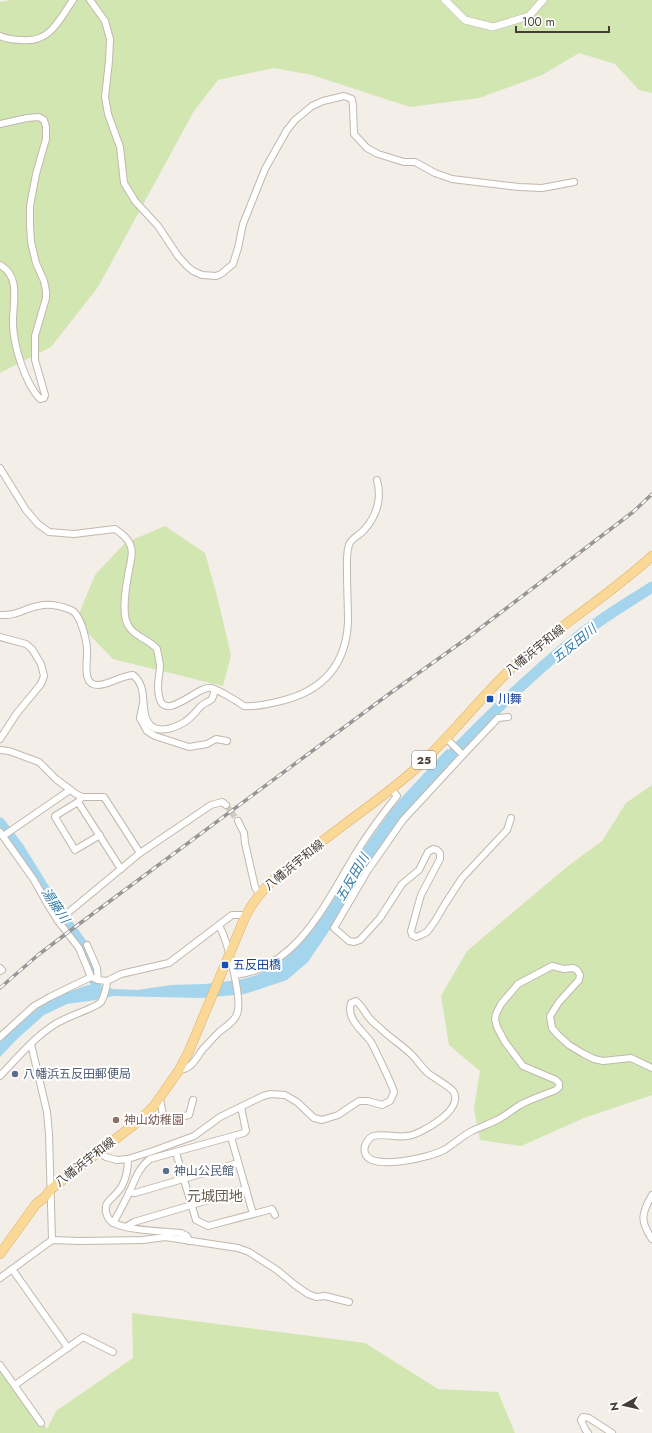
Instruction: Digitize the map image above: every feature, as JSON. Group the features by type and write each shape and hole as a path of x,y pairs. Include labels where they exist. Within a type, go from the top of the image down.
{"main road":[{"name":"八幡浜宇和線","path":"0,1254 36,1204 45,1197 51,1189 140,1120 160,1100 189,1051 229,954 252,904 259,894 275,878 391,789 449,740 479,701 518,663 540,644 632,574 652,556"}],"street":[{"path":"0,36 12,40 25,41 39,39 50,32 64,15 73,0"},
{"path":"90,0 105,21 110,39 105,97 108,114 120,147 124,183 135,201 158,226 178,256 193,271 202,275 216,276 221,274 233,264 244,224 263,176 287,130 295,120 312,106 334,98 344,96 352,99 354,134 367,148 378,154 404,162 415,162 436,173 452,179 519,187 542,188 574,182"},
{"path":"445,0 465,20 493,27 529,16 543,0"},
{"path":"0,124 39,117 44,120 46,127 46,139 36,174 30,206 31,242 36,263 44,281 46,291 46,298 35,336 35,360 45,395 44,398 40,399 28,382 19,359 12,324 15,295 13,285 8,272 0,265"},
{"path":"0,468 26,510 38,524 49,532 74,534 115,529 124,535 131,547 132,554 125,599 125,616 127,623 134,632 157,649 160,665 158,695 161,702 166,705 173,706 203,690 211,688 244,706 266,704 296,697 308,692 322,682 336,664 341,653 348,623 347,563 349,545 364,530 376,512 379,500 377,480"},
{"path":"0,614 16,614 38,606 57,606 74,611 78,617 85,638 87,651 86,668 90,681 97,685 124,676 133,675 138,679 142,688 146,718 150,725 156,729 169,729 191,719 202,706 212,699 216,690"},
{"path":"0,637 26,644 32,649 41,664 44,676 41,684 17,713 0,739"},
{"path":"144,700 140,718 147,731 155,736 189,747 207,744 216,739 227,741"},
{"path":"508,717 498,718 462,754 403,820 368,870 334,928 349,941 354,942 360,940 380,918 402,884 419,870 428,852 432,849 437,850 440,853 440,859 421,896 411,932 412,935 416,937 427,932 462,878 507,830 511,818"},
{"path":"449,740 462,754"},
{"path":"0,750 9,751 39,762 56,779 80,799 121,869"},
{"path":"234,976 246,974 274,962 300,940 335,890 369,833 397,796 391,789"},
{"path":"70,790 4,833 48,905 61,918 95,978 107,983"},
{"path":"100,835 75,850 55,816 80,799 104,797 140,853"},
{"path":"61,918 140,853 211,805 222,802 226,804"},
{"path":"238,821 244,833 255,887 259,894"},
{"path":"0,1076 31,1044 56,1024 79,1012 94,1007 101,1002 107,983 121,974 169,963 232,916 241,915 246,917"},
{"path":"179,1070 184,1070 192,1065 203,1049 218,1033 231,1023 238,1014 239,1001 234,976 226,942 219,926"},
{"path":"87,945 97,968 95,978"},
{"path":"98,1152 106,1157 117,1160 128,1159 194,1136 220,1117 263,1096 271,1094 285,1095 297,1102 314,1118 322,1120 338,1115 360,1101 368,1101 382,1105 390,1101 394,1092 392,1084 371,1043 351,1016 349,1008 351,1003 356,1001 380,1028 411,1054 427,1072 453,1090 455,1096 454,1103 448,1113 437,1122 415,1135 405,1137 379,1135 373,1137 367,1141 364,1148 365,1155 370,1160 387,1163 410,1160 444,1150 472,1131 498,1120 520,1105 556,1090 559,1086 559,1083 556,1080 523,1066 505,1042 497,1027 495,1019 496,1014 502,1004 518,984 552,966 564,969 573,968 577,970 580,975 579,980 559,1002 550,1016 552,1028 558,1036 569,1045 594,1059 603,1061 631,1058 652,1068"},
{"path":"0,968 2,970 0,971"},
{"path":"0,1037 34,1006 50,997 95,978"},
{"path":"31,1044 47,1112 52,1240"},
{"path":"160,1100 164,1120 189,1116 193,1100"},
{"path":"113,1223 130,1192 139,1169 144,1164 150,1159 231,1137 246,1131 241,1107"},
{"path":"231,1137 253,1214"},
{"path":"176,1153 196,1220 208,1226 272,1209 276,1215"},
{"path":"128,1159 128,1168 122,1186 107,1203 105,1210 108,1218 113,1223 126,1227 181,1233 187,1236 189,1240"},
{"path":"130,1192 135,1193 238,1163"},
{"path":"126,1227 134,1222 246,1189"},
{"path":"652,1195 644,1211 643,1220 645,1228 652,1239"},
{"path":"0,1278 52,1240 143,1240 165,1237 238,1248 249,1252 277,1270 308,1294 316,1297 325,1296 349,1302"},
{"path":"12,1269 68,1348"},
{"path":"14,1385 84,1337 113,1352"},
{"path":"0,1365 41,1423"},
{"path":"588,1433 582,1424 583,1418 589,1418 612,1433"}],"green space":[{"path":"10,0 652,0 652,93 639,90 615,64 579,53 542,75 479,98 410,107 312,75 274,68 218,80 194,111 98,287 51,347 0,373 0,2"},
{"path":"165,526 205,553 231,655 223,686 113,659 76,621 95,575 125,543"},
{"path":"652,785 652,1095 584,1118 521,1146 480,1140 474,1109 480,1071 449,1045 441,996 467,951 568,866 602,841 626,803"},
{"path":"132,1313 365,1343 438,1389 498,1392 515,1433 0,1433 0,1364 47,1429 56,1411 133,1358"}],"water":[{"path":"447,749 457,759 414,804 373,856 329,931 308,962 287,980 245,994 203,998 113,996 67,1004 44,1015 16,1040 0,1057 0,1042 15,1027 42,1005 60,995 88,985 114,989 137,990 171,985 205,984 239,980 257,975 278,963 291,953 312,929 333,900 359,855 390,811"}],"waterway":[{"name":"五反田川","path":"442,764 539,669 583,633 612,612 652,587"},
{"name":"湯藤川","path":"0,823 18,847 57,910 84,947 93,968 97,993"}],"tunnel":[{"path":"226,805 238,821"}],"railway":[{"path":"0,988 38,955 389,694 466,639 633,512 652,494"}],"place":[{"name":"川舞","path":"490,699"},
{"name":"五反田橋","path":"225,965"},
{"name":"八幡浜五反田郵便局","path":"15,1074"},
{"name":"神山幼稚園","path":"116,1120"},
{"name":"神山公民館","path":"166,1171"}],"district":[{"name":"元城団地","path":"215,1196"}]}
